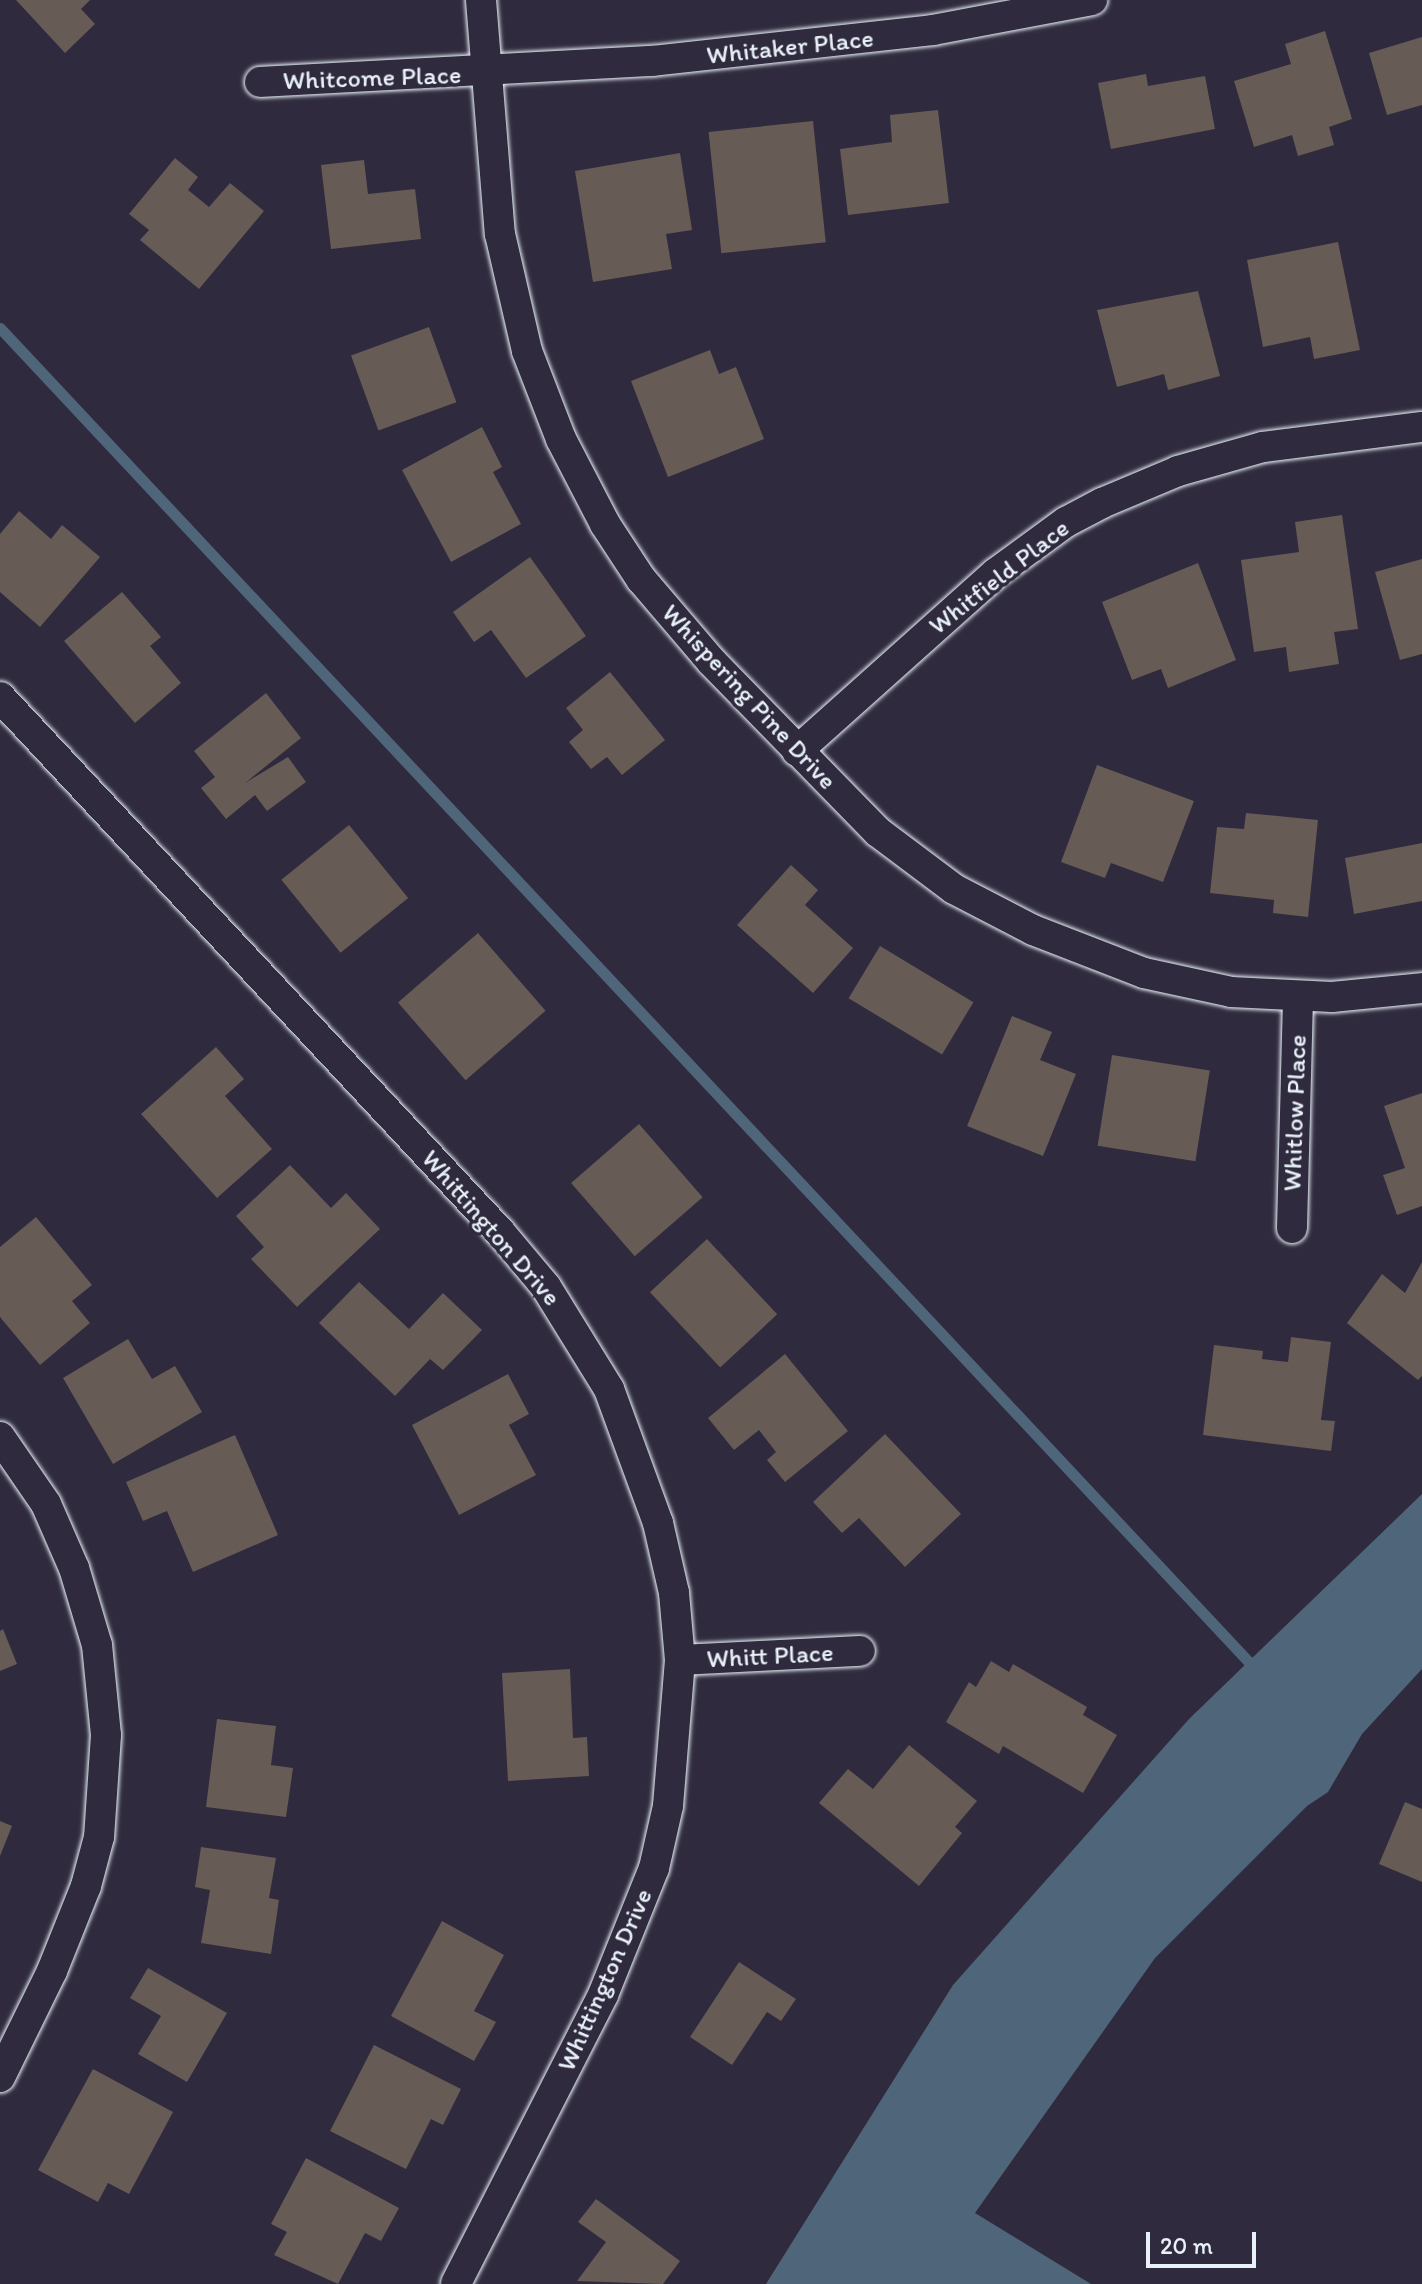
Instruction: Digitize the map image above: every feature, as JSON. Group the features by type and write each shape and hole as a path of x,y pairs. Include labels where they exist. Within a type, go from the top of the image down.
{"street":[{"name":"Whispering Pine Drive","path":"481,0 485,74 510,288 561,439 605,524 641,579 797,751 905,854 954,889 1019,924 1144,973 1231,992 1298,997 1422,988"},
{"name":"Whitaker Place","path":"485,74 843,43 1092,0"},
{"name":"Whitcome Place","path":"260,82 485,74"},
{"name":"Whitfield Place","path":"797,751 996,573 1090,510 1139,486 1236,453 1309,437 1422,427"},
{"name":"Whittington Drive","path":"0,697 500,1232 552,1296 609,1389 647,1488 674,1593 680,1660 668,1806 634,1927 456,2284"},
{"name":"Whitlow Place","path":"1292,1228 1298,997"},
{"path":"0,1437 46,1504 74,1568 97,1645 106,1735 99,1837 86,1886 52,1971 0,2077"},
{"name":"Whitt Place","path":"680,1660 860,1651"}],"water":[{"path":"1422,1494 1422,1669 1362,1734 1328,1792 1307,1806 1155,1958 975,2213 1091,2284 766,2284 953,1985 1189,1719"}],"building":[{"path":"16,0 90,0 81,9 95,24 65,53"},
{"path":"1325,31 1352,119 1329,127 1334,145 1298,156 1292,135 1254,147 1234,81 1291,64 1285,44"},
{"path":"1422,37 1422,105 1387,115 1369,53"},
{"path":"1146,74 1148,86 1205,76 1215,129 1111,149 1098,83"},
{"path":"938,110 949,203 848,215 840,149 892,142 890,115"},
{"path":"813,121 826,242 721,253 709,132"},
{"path":"680,153 692,230 666,234 672,269 593,282 575,171"},
{"path":"175,158 198,177 188,190 209,207 230,183 264,211 199,289 140,240 149,230 129,214"},
{"path":"364,160 368,194 415,189 421,239 331,249 321,165"},
{"path":"1338,242 1360,350 1314,359 1310,337 1263,347 1247,260"},
{"path":"1198,291 1220,376 1168,390 1164,374 1117,387 1097,310"},
{"path":"429,327 456,402 378,431 351,355"},
{"path":"710,350 719,374 736,367 764,439 668,477 631,381"},
{"path":"482,427 502,467 493,472 521,524 451,562 402,470"},
{"path":"19,511 51,539 62,525 100,557 40,627 0,592 0,534"},
{"path":"1342,515 1358,629 1334,632 1339,664 1289,672 1286,647 1254,652 1241,560 1299,552 1295,522"},
{"path":"530,557 586,636 526,678 491,630 474,642 453,612"},
{"path":"1422,559 1422,654 1400,660 1375,572"},
{"path":"1198,563 1236,660 1168,688 1161,669 1132,680 1102,602"},
{"path":"122,592 161,637 150,646 181,683 135,723 64,641"},
{"path":"610,672 665,740 622,775 607,757 591,769 569,742 583,730 566,708"},
{"path":"266,693 301,738 245,783 288,757 306,782 267,811 255,795 226,819 201,788 215,777 194,751"},
{"path":"1097,765 1194,801 1163,882 1111,863 1105,878 1061,862"},
{"path":"1246,813 1318,820 1308,917 1273,913 1274,900 1210,893 1217,827 1244,829"},
{"path":"349,825 408,898 341,953 281,880"},
{"path":"1422,843 1422,901 1354,914 1345,858"},
{"path":"791,865 818,890 805,905 853,948 813,993 737,925"},
{"path":"478,933 546,1011 466,1080 398,1003"},
{"path":"880,946 973,1002 942,1054 849,998"},
{"path":"1012,1016 1052,1032 1040,1060 1076,1074 1043,1156 967,1126"},
{"path":"216,1047 244,1079 225,1096 272,1149 217,1198 141,1114"},
{"path":"1112,1055 1210,1070 1195,1161 1098,1146"},
{"path":"1422,1093 1422,1206 1397,1215 1383,1175 1405,1168 1384,1106"},
{"path":"639,1124 703,1197 635,1256 571,1183"},
{"path":"290,1165 331,1208 346,1193 380,1229 297,1307 251,1259 264,1247 236,1216"},
{"path":"36,1217 92,1285 72,1301 90,1323 40,1365 0,1317 0,1247"},
{"path":"707,1239 777,1314 720,1368 650,1292"},
{"path":"1422,1262 1422,1376 1418,1380 1347,1323 1382,1274 1405,1293"},
{"path":"359,1282 409,1329 443,1293 482,1330 443,1370 430,1359 395,1396 319,1323"},
{"path":"1291,1337 1331,1342 1321,1420 1335,1421 1331,1451 1203,1435 1214,1345 1263,1351 1262,1359 1288,1362"},
{"path":"128,1339 152,1379 175,1366 202,1412 113,1464 63,1378"},
{"path":"785,1354 848,1431 785,1482 767,1460 776,1452 759,1430 734,1450 708,1418"},
{"path":"508,1374 529,1414 509,1425 536,1475 459,1515 412,1425"},
{"path":"885,1434 961,1514 905,1567 859,1518 842,1533 813,1502"},
{"path":"235,1435 278,1535 193,1572 167,1511 143,1521 126,1482"},
{"path":"3,1629 17,1664 0,1671 0,1631"},
{"path":"991,1661 1009,1672 1013,1664 1087,1707 1083,1715 1117,1735 1083,1793 1003,1746 999,1754 946,1722 969,1682 976,1687"},
{"path":"570,1669 573,1738 587,1737 589,1776 508,1781 502,1673"},
{"path":"217,1719 276,1726 271,1765 293,1768 286,1817 206,1807"},
{"path":"909,1745 977,1801 955,1827 962,1833 919,1886 819,1803 848,1769 873,1789"},
{"path":"1405,1802 1422,1809 1422,1882 1379,1864"},
{"path":"0,1821 12,1826 0,1856"},
{"path":"201,1847 276,1858 269,1898 279,1900 271,1954 201,1943 210,1890 195,1887"},
{"path":"442,1921 504,1955 474,2011 496,2022 474,2061 391,2016"},
{"path":"739,1962 796,1999 781,2021 767,2012 732,2065 690,2037"},
{"path":"148,1968 227,2013 187,2082 138,2054 161,2016 130,1998"},
{"path":"374,2045 461,2089 443,2125 431,2119 406,2169 330,2131"},
{"path":"93,2069 173,2112 129,2194 108,2183 98,2202 38,2170"},
{"path":"306,2158 399,2208 381,2241 365,2233 338,2284 274,2255 287,2232 271,2224"},
{"path":"596,2199 680,2261 663,2284 577,2281 606,2242 578,2222"}],"waterway":[{"path":"0,328 1257,1671"}]}
